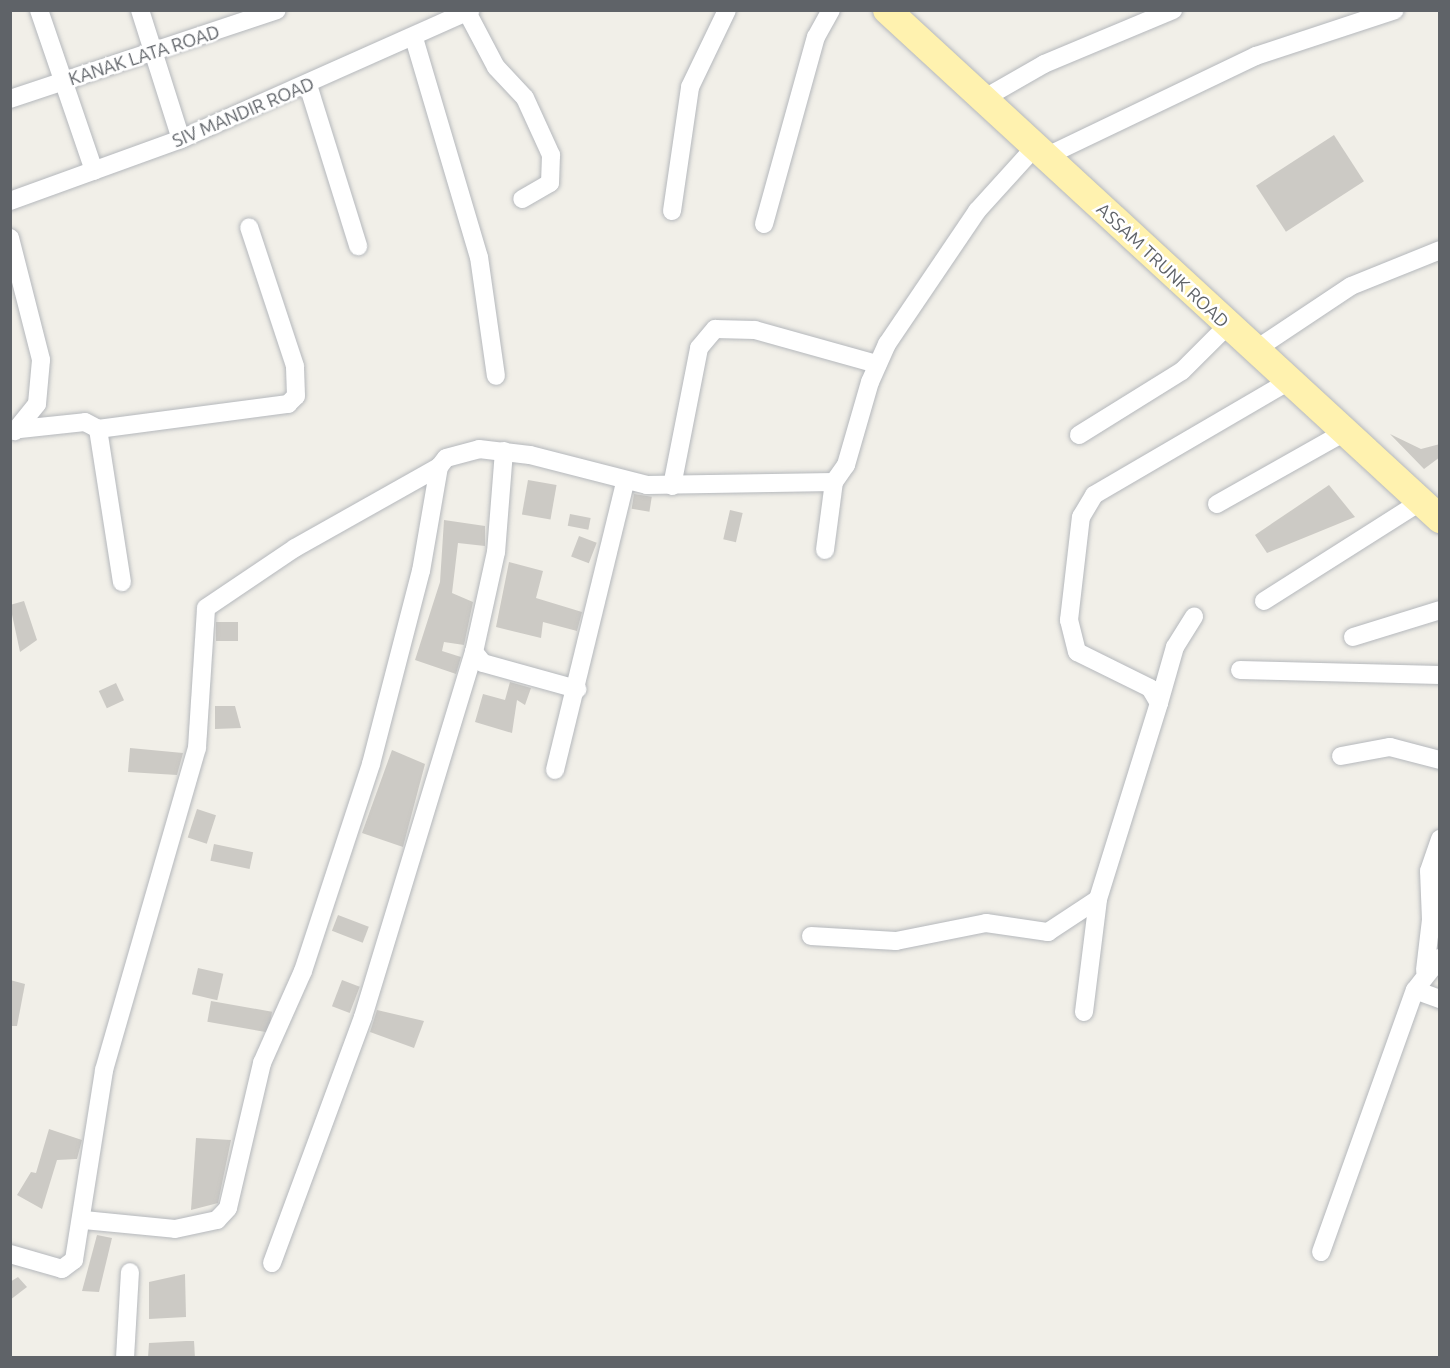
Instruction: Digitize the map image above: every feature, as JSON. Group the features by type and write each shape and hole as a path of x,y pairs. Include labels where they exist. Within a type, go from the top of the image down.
{"main road":[{"name":"ASSAM TRUNK ROAD","path":"887,10 1430,510"}],"street":[{"path":"39,10 94,171"},
{"path":"140,10 181,139"},
{"name":"KANAK LATA ROAD","path":"10,99 63,80 154,54 277,10"},
{"path":"672,212 690,87 727,10"},
{"path":"764,224 816,37 831,10"},
{"path":"982,99 1044,64 1173,10"},
{"path":"825,550 834,482 846,465 877,364 976,212 1034,146 1256,56 1395,10"},
{"path":"461,12 496,67 525,98 551,156 549,183 522,198"},
{"name":"SIV MANDIR ROAD","path":"10,201 181,139 414,38 461,12"},
{"path":"414,38 479,257 496,376"},
{"path":"308,85 358,246"},
{"path":"15,431 85,422 98,429 288,405 296,396 295,366 249,227"},
{"path":"10,238 41,360 37,404 15,431"},
{"path":"1255,350 1351,286 1440,250"},
{"path":"1079,435 1182,371 1228,325"},
{"path":"672,486 699,348 715,328 755,330 877,364"},
{"path":"1159,703 1150,688 1077,652 1069,620 1085,507 1103,489 1289,381"},
{"path":"98,429 122,582"},
{"path":"1217,504 1345,432"},
{"path":"10,1254 52,1268 69,1266 84,1220 105,1070 197,747 206,608 295,548 439,467 461,452 504,451 625,482 672,486 834,482"},
{"path":"272,1263 363,1017 474,652 496,552 504,451"},
{"path":"84,1220 175,1229 217,1220 228,1208 262,1063 303,971 376,745 421,571 439,467"},
{"path":"555,770 577,689 625,482"},
{"path":"1264,601 1430,510"},
{"path":"1353,637 1440,609"},
{"path":"1084,1011 1098,899 1175,648 1194,617"},
{"path":"474,652 483,663 577,689"},
{"path":"1240,669 1440,675"},
{"path":"1341,756 1390,747 1440,760"},
{"path":"1321,1252 1415,990 1425,970 1431,920 1429,871 1440,839"},
{"path":"811,936 896,941 986,923 1048,932 1098,899"},
{"path":"1425,970 1440,958"},
{"path":"1415,990 1440,999"},
{"path":"125,1358 130,1272"}],"building":[{"path":"1334,135 1364,181 1286,232 1256,186"},
{"path":"1390,434 1421,449 1440,444 1440,457 1424,469"},
{"path":"528,480 557,485 550,520 522,514"},
{"path":"1329,485 1355,517 1267,553 1255,535"},
{"path":"634,494 652,497 649,512 632,509"},
{"path":"730,510 743,513 736,542 723,539"},
{"path":"570,514 591,518 588,530 568,526"},
{"path":"444,520 485,526 485,546 458,543 452,593 473,602 464,645 444,642 442,651 461,657 456,674 415,660 440,582"},
{"path":"579,536 597,543 589,563 571,557"},
{"path":"509,562 543,571 536,598 582,612 577,631 543,622 541,638 496,627"},
{"path":"24,601 37,640 20,652 10,605"},
{"path":"216,622 238,622 238,641 216,641"},
{"path":"510,682 531,688 525,705 517,700 512,733 475,722 483,694 505,700"},
{"path":"116,683 124,700 107,708 99,691"},
{"path":"215,706 235,706 241,728 215,729"},
{"path":"130,748 183,753 177,775 128,772"},
{"path":"392,750 425,764 403,847 362,833"},
{"path":"197,809 216,815 207,844 188,838"},
{"path":"214,844 253,852 250,869 210,861"},
{"path":"338,915 369,927 363,943 332,931"},
{"path":"198,968 223,974 217,1000 192,994"},
{"path":"10,980 25,984 17,1026 10,1026"},
{"path":"342,980 360,987 350,1013 332,1006"},
{"path":"211,1001 272,1012 268,1032 207,1022"},
{"path":"377,1010 424,1021 414,1048 370,1032"},
{"path":"49,1129 82,1140 77,1159 57,1160 42,1209 17,1195 31,1172 36,1173"},
{"path":"196,1138 231,1140 218,1203 191,1210"},
{"path":"97,1235 112,1238 99,1292 82,1291"},
{"path":"185,1274 186,1317 149,1319 149,1282"},
{"path":"18,1277 27,1287 10,1300 10,1282"},
{"path":"194,1341 195,1358 148,1358 149,1343"}]}
